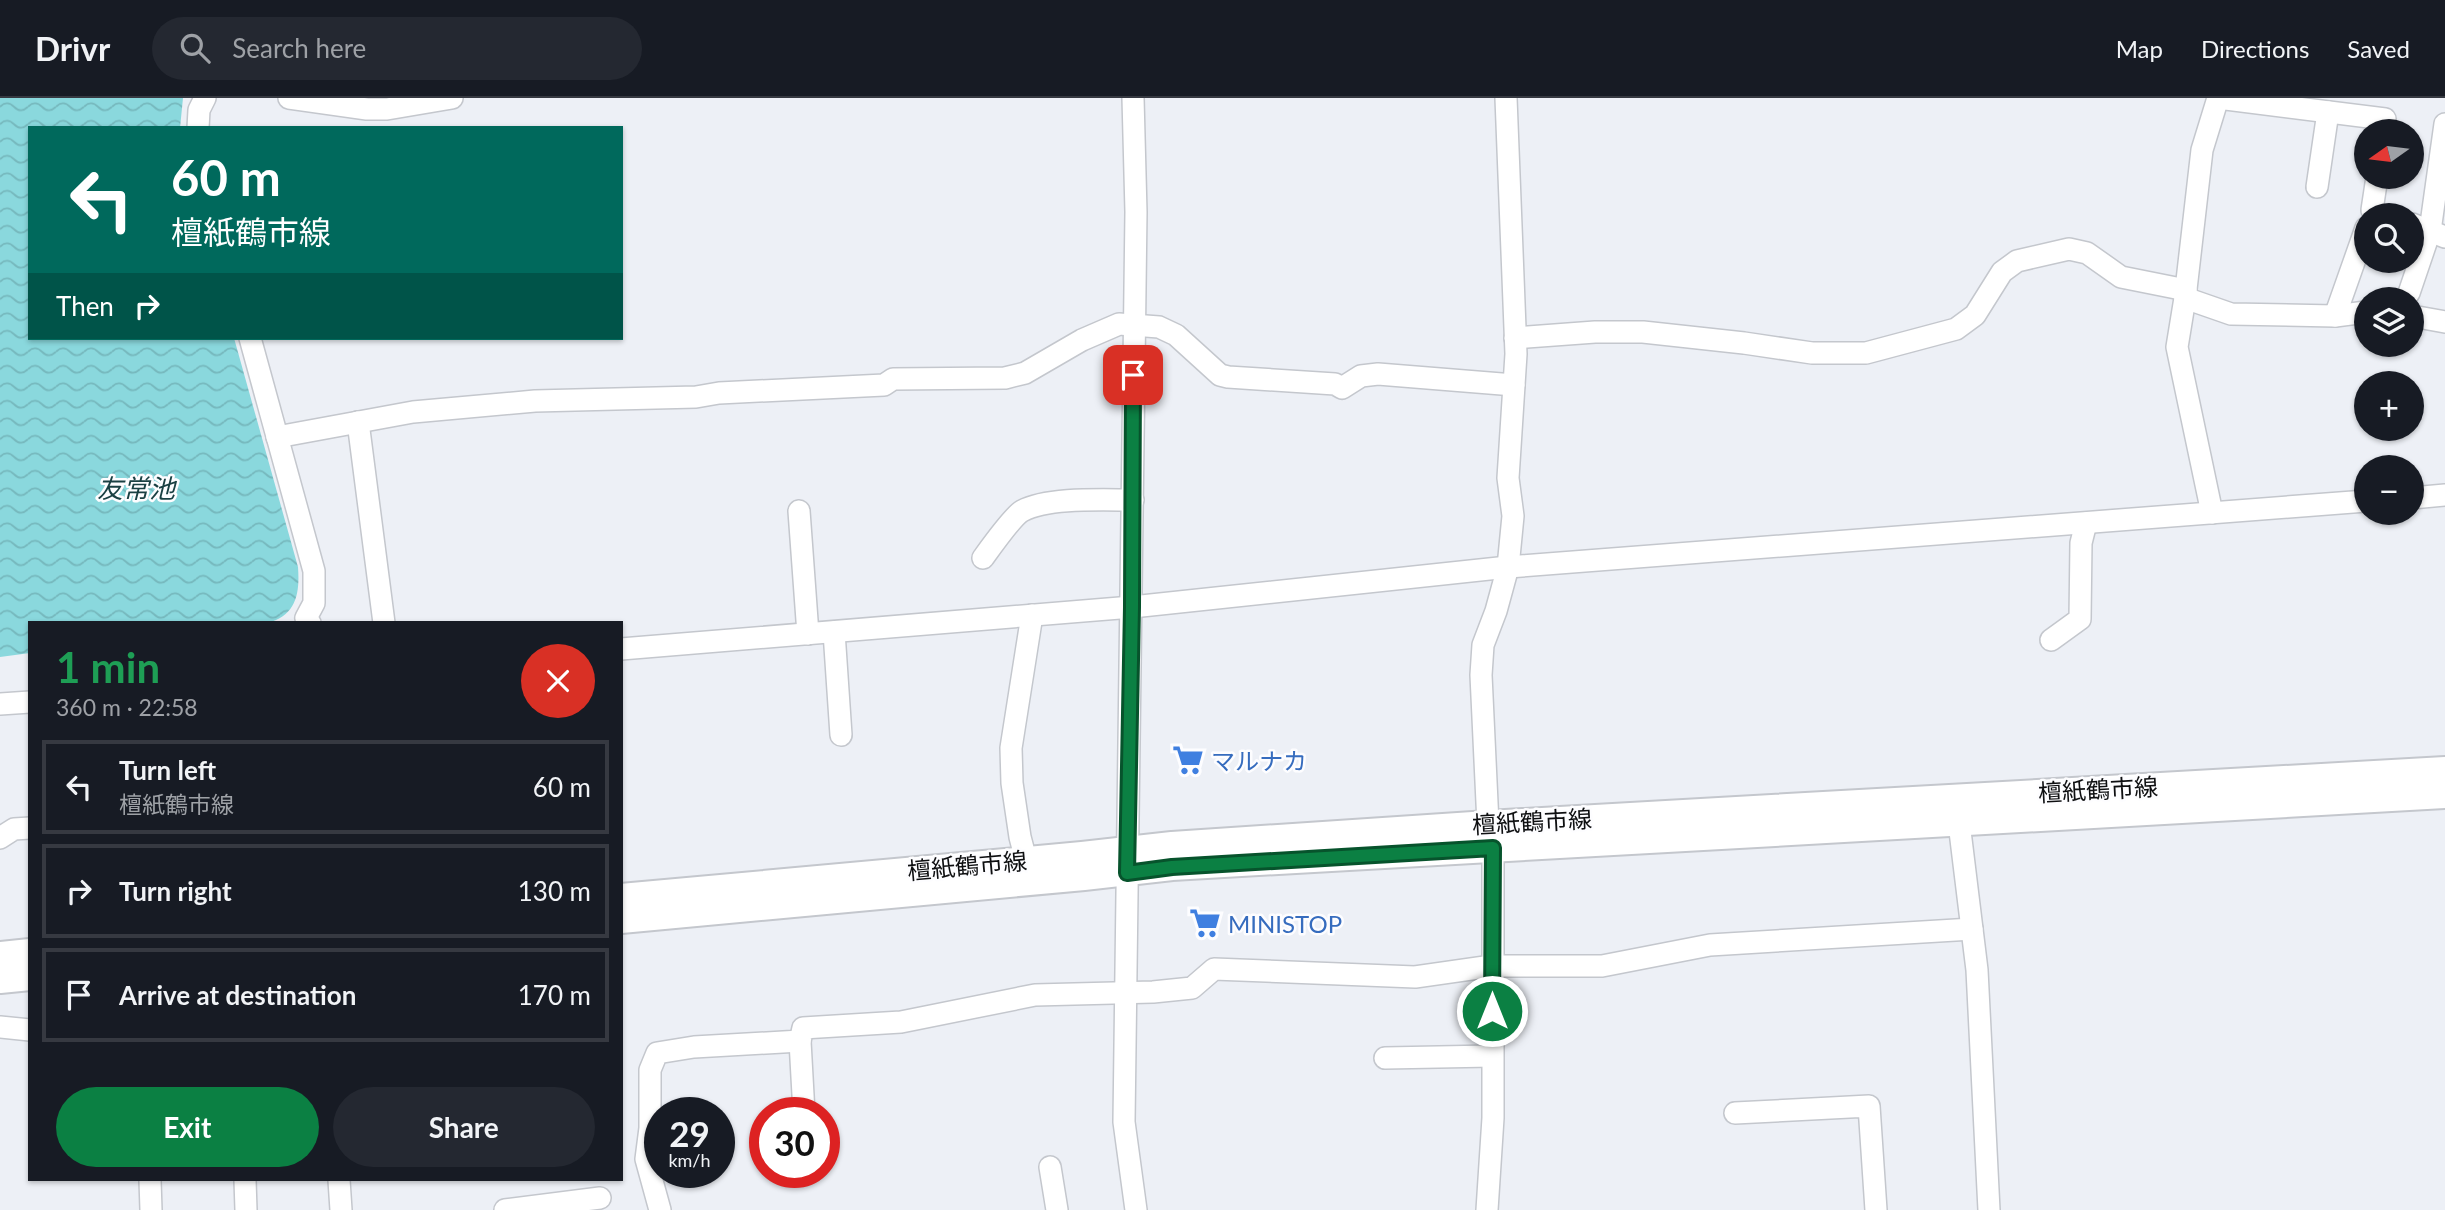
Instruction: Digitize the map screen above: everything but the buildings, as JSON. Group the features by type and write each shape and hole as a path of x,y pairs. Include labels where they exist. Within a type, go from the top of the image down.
{"main road":[{"name":"檀紙鶴市線","path":"623,897 1026,860 1127,861 1172,867 1490,836 2445,770"},
{"name":"檀紙鶴市線","path":"1490,836 1959,823 2445,795"},
{"name":"檀紙鶴市線","path":"623,920 1127,861"},
{"path":"0,955 28,952"},
{"path":"0,980 28,977"}],"street":[{"path":"198,126 199,110 205,98"},
{"path":"289,98 367,109 387,109 452,98"},
{"path":"1133,98 1136,212 1124,1122 1136,1210"},
{"path":"1487,1210 1493,1118 1492,966 1490,836 1481,675 1483,645 1508,567 1513,516 1508,478 1515,338 1506,98"},
{"path":"2212,513 2176,347 2202,150 2218,98 2385,119"},
{"path":"2316,187 2328,112"},
{"path":"2411,287 2429,231 2445,124"},
{"path":"1515,338 1595,332 1643,332 1812,353 1866,353 1956,329 1975,315 2002,272 2017,261 2069,249 2087,253 2121,276 2185,294 2231,314 2336,316 2354,314"},
{"path":"2336,316 2354,269"},
{"path":"2424,318 2445,321"},
{"path":"277,437 413,412 535,401 696,397 719,393 884,385 893,379 1005,378 1025,373 1082,340 1119,324 1159,327 1176,335 1208,366 1220,375 1228,377 1335,384 1342,388 1361,376 1378,374 1514,385"},
{"path":"251,340 314,571 314,603 306,618 308,621"},
{"path":"358,422 384,621"},
{"path":"2424,497 2445,495"},
{"path":"983,558 1021,511 1087,499 1133,500"},
{"path":"623,649 1132,607 1508,567 2354,502"},
{"path":"799,511 808,634"},
{"path":"2051,640 2080,619 2081,543 2086,523"},
{"path":"1026,860 1016,810 1011,748 1032,615"},
{"path":"834,632 841,735"},
{"path":"0,704 28,702"},
{"path":"1959,823 1977,970 1989,1210"},
{"path":"0,838 14,829 28,828"},
{"path":"803,1097 800,1041 803,1028 901,1022 1035,996 1192,988 1214,969 1415,976 1492,966 1602,966 1710,945 1972,929"},
{"path":"0,1027 28,1030"},
{"path":"660,1210 646,1159 650,1128 650,1070 657,1053 694,1047 800,1041"},
{"path":"1385,1058 1492,1056"},
{"path":"1735,1113 1869,1106 1876,1210"},
{"path":"1050,1167 1057,1210"},
{"path":"150,1181 151,1210"},
{"path":"245,1181 246,1210"},
{"path":"339,1181 341,1210"},
{"path":"505,1210 599,1196"}],"water":[{"name":"友常池","path":"0,98 183,98 180,126 28,126 28,340 235,340 298,567 297,595 290,609 274,621 28,621 28,653 0,657"}],"place":[{"name":"マルナカ","path":"1188,760"},
{"name":"MINISTOP","path":"1205,923"}],"route":[{"path":"1133,375 1127,873 1172,867 1493,848 1492,1011"}]}
